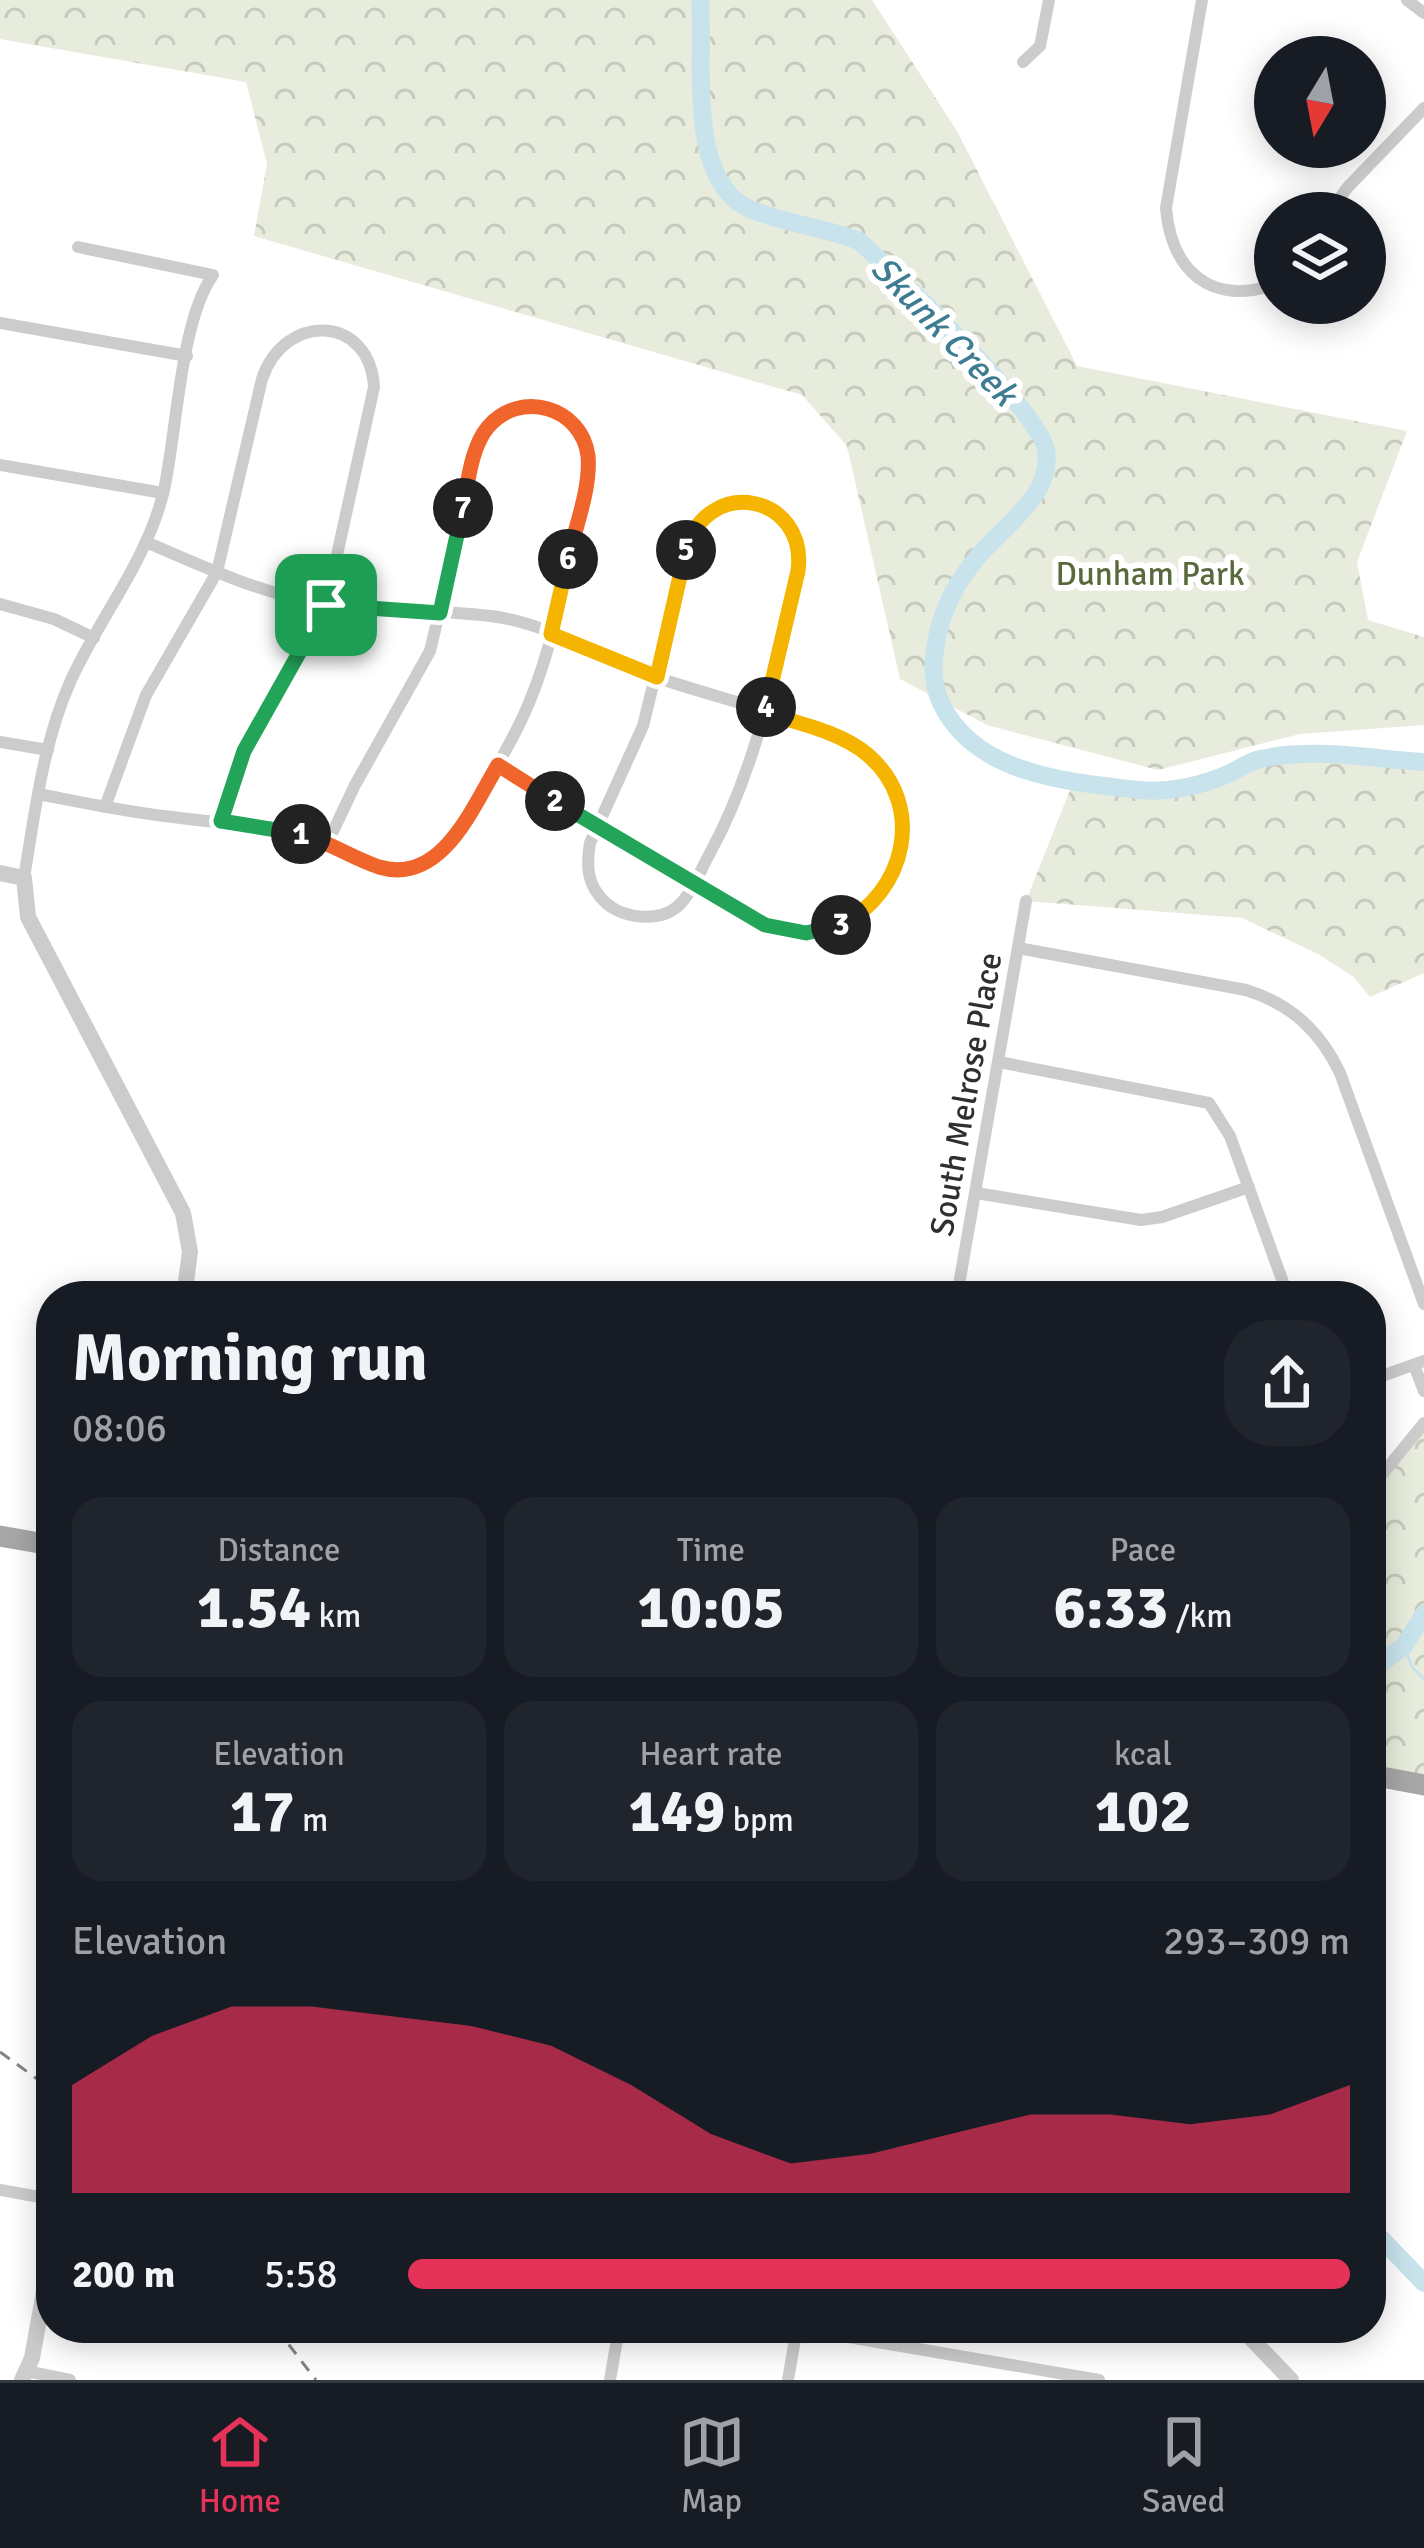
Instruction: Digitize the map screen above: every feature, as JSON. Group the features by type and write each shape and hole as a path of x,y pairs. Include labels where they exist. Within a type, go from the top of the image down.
{"main road":[{"path":"0,1536 36,1542"},
{"path":"1386,1778 1424,1785"}],"street":[{"path":"1023,62 1040,46 1049,0"},
{"path":"1202,0 1166,208 1168,230 1183,264 1206,284 1244,292 1254,289"},
{"path":"1407,0 1424,14"},
{"path":"1344,192 1424,108"},
{"path":"78,247 213,275 200,299 163,494 146,542 68,686 47,750 24,878 28,917 182,1213 190,1252 186,1281"},
{"path":"0,323 188,356"},
{"path":"105,807 146,695 217,572 270,357 298,334 334,332 363,352 374,372 374,387 326,605 244,751 221,821"},
{"path":"38,794 328,842 393,870 421,865 438,855 498,765 530,702 551,634 588,466 585,442 574,424 546,407 509,411 481,437 440,613 421,671 355,784 328,842"},
{"path":"0,465 163,494"},
{"path":"730,502 756,503 772,510 791,529 800,561 765,713 734,805 682,902 666,913 641,916 614,909 600,897 587,861 595,826 632,755 657,677 693,529 714,508 730,502"},
{"path":"146,542 217,572 326,605 499,617 844,741 872,758 893,789 901,813 898,864 889,885 870,908 833,929 773,928 498,765"},
{"path":"0,604 54,619 94,638"},
{"path":"0,742 47,750"},
{"path":"0,873 24,878"},
{"name":"South Melrose Place","path":"960,1281 1026,901"},
{"path":"1018,948 1246,990 1278,1001 1310,1026 1326,1044 1340,1073 1424,1304"},
{"path":"999,1062 1209,1103 1230,1136 1280,1281"},
{"path":"976,1193 1141,1220 1249,1187"},
{"path":"1386,1375 1419,1363 1424,1391"},
{"path":"1386,1470 1424,1423"},
{"path":"0,2190 36,2196"},
{"path":"36,2321 24,2375 70,2380"},
{"path":"610,2380 616,2343"},
{"path":"788,2380 794,2343"},
{"path":"884,2343 1099,2380"},
{"path":"1256,2343 1292,2380"}],"green space":[{"name":"Dunham Park","path":"0,0 872,0 957,131 1077,366 1407,431 1357,562 1368,620 1424,637 1424,725 1300,734 1158,770 987,725 900,679 847,446 802,395 254,236 267,164 246,82 0,39"},
{"path":"1293,754 1424,762 1424,973 1370,997 1354,977 1318,954 1242,918 1026,901 1074,780 1144,790 1191,787 1256,759"},
{"path":"1424,1428 1424,1786 1386,1779 1386,1471"}],"waterway":[{"name":"Skunk Creek","path":"700,0 702,115 715,173 729,194 763,214 859,241 993,375 1038,431 1046,450 1042,482 1033,497 967,570 944,614 934,677 941,703 956,727 976,746 1026,771 1139,790 1196,785 1252,761 1281,756 1321,754 1424,762"},
{"name":"Skunk Creek","path":"1386,1660 1404,1646 1424,1614"},
{"path":"1404,1646 1412,1667 1424,1679"},
{"name":"Skunk Creek","path":"1386,2244 1424,2283"}],"railway":[{"path":"0,2052 36,2078"},
{"path":"288,2343 316,2380"}],"route":[{"path":"530,406 546,407 567,418 588,453 551,634 657,677 693,529 714,508 730,502 756,503 772,510 791,529 800,561 765,713 844,741 880,768 901,813 893,876 870,908 833,929 795,933 773,928 498,765 449,844 413,867 384,868 298,833 221,821 244,751 326,605 440,613 481,437 499,417 530,406"}]}
